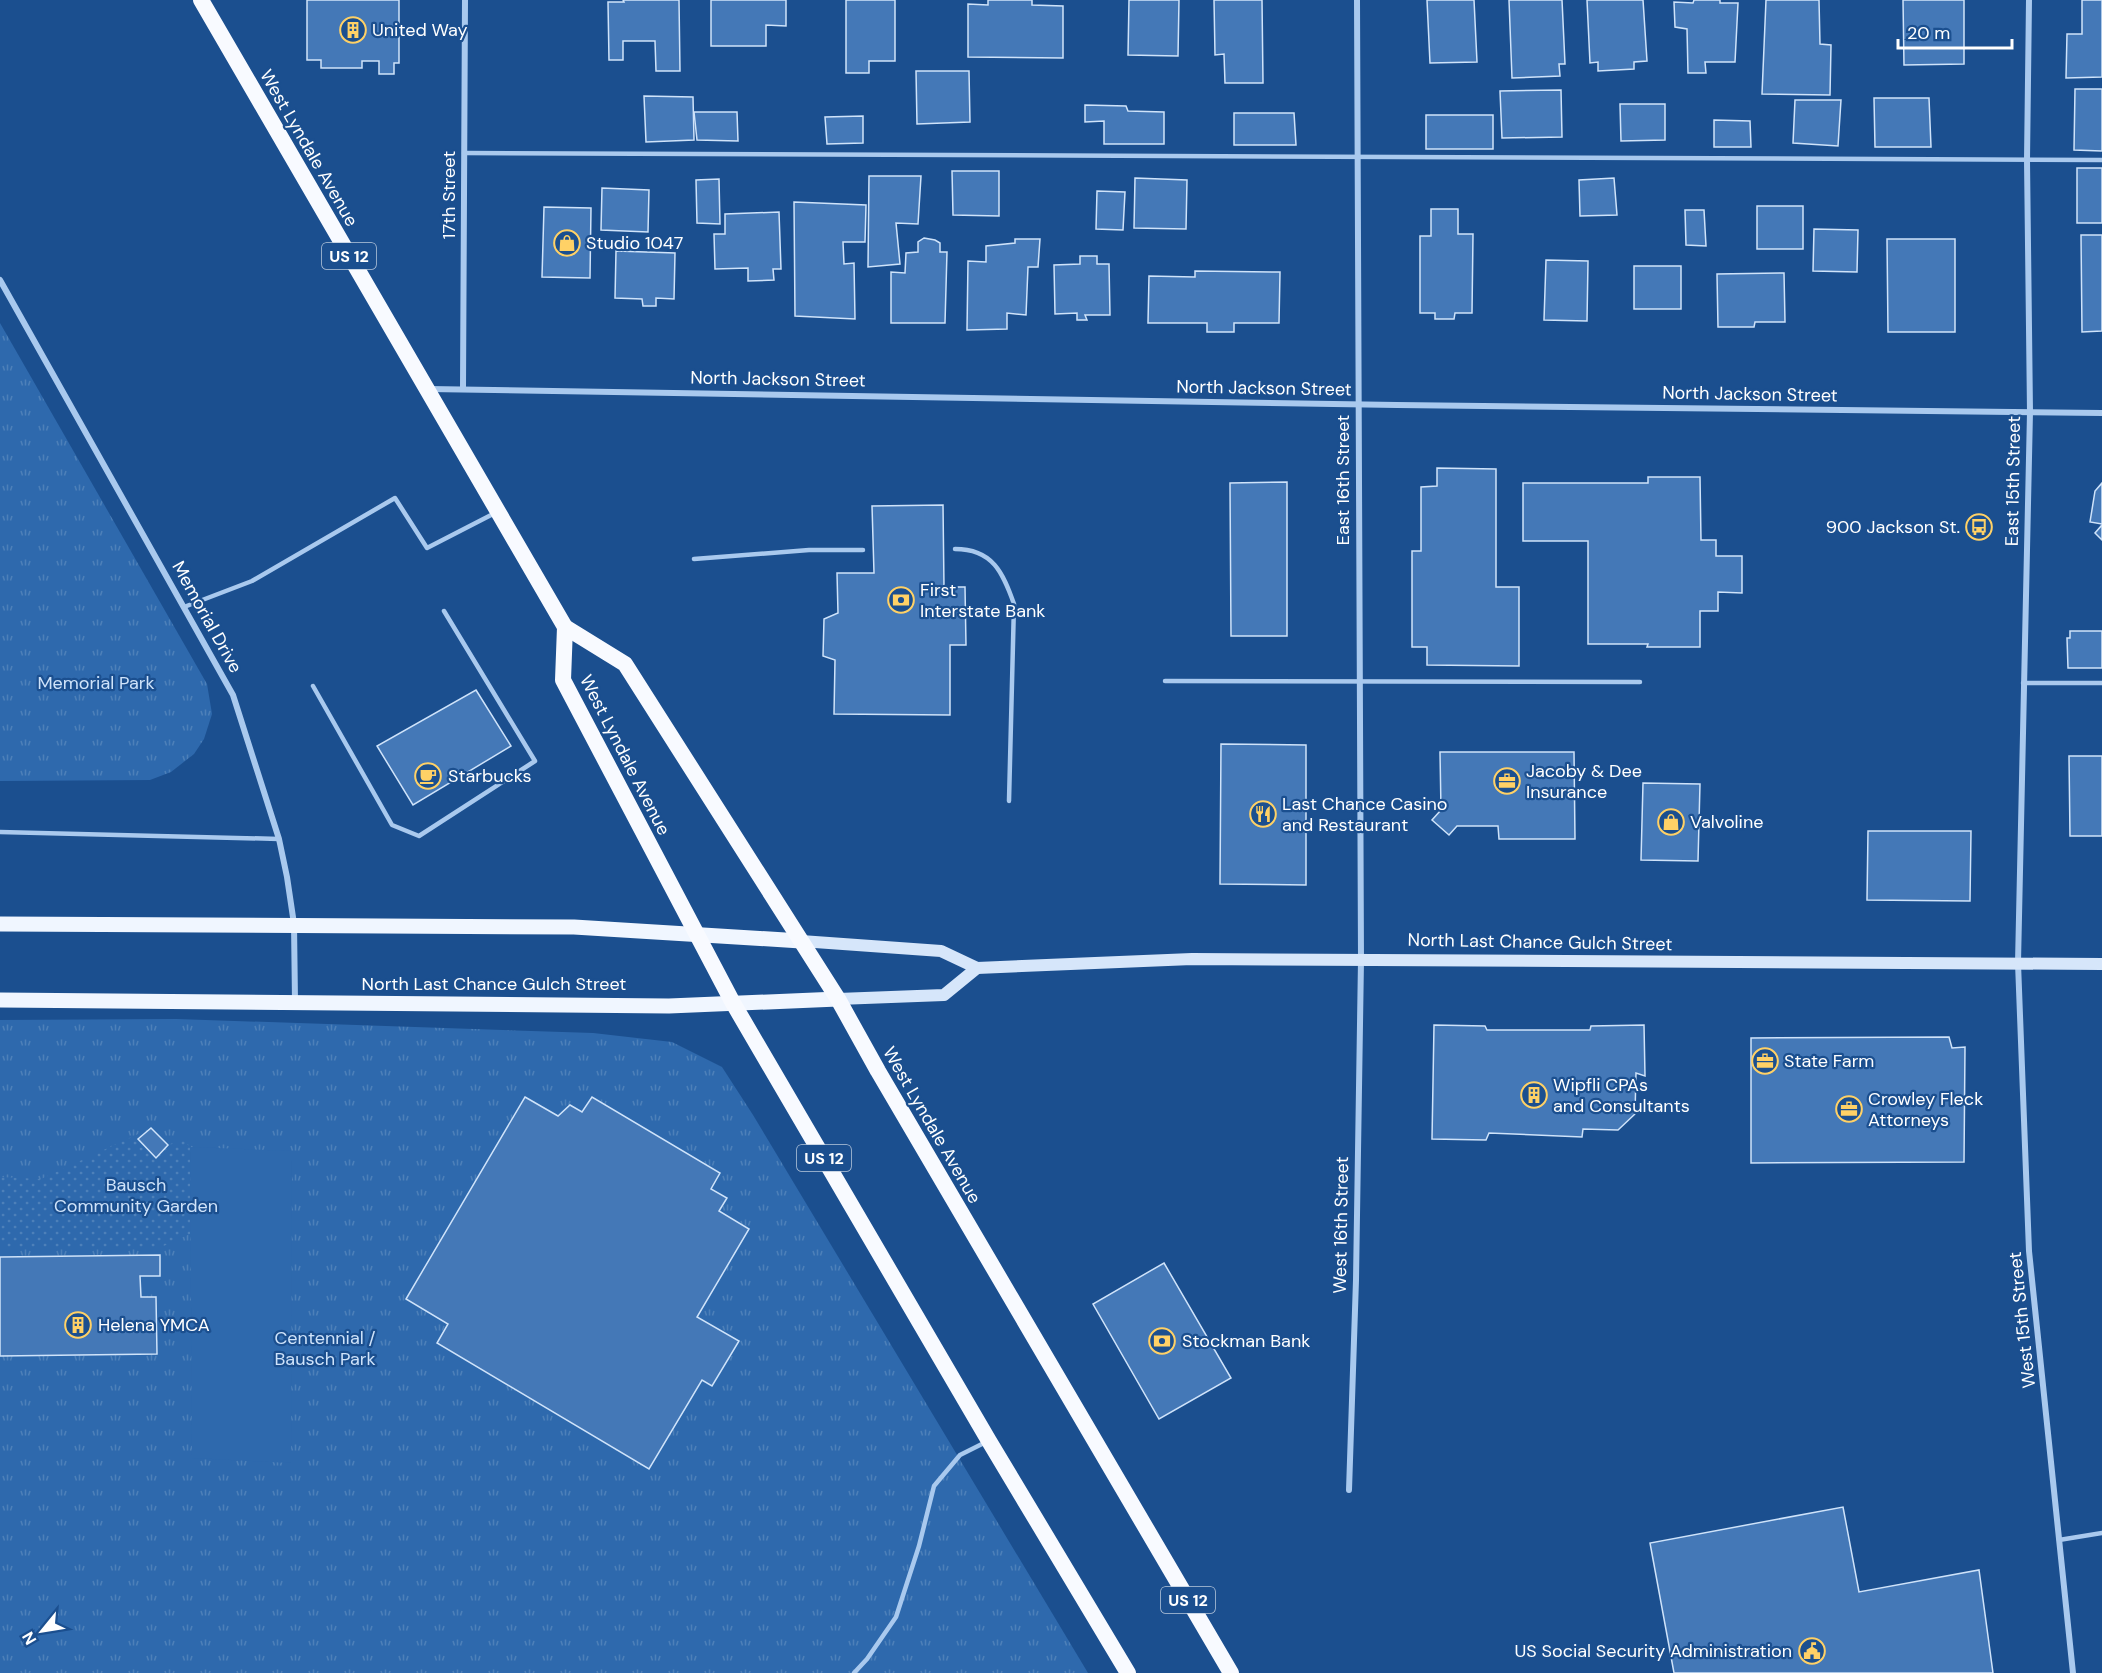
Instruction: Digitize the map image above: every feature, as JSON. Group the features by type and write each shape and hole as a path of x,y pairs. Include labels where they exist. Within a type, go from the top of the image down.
{"highway":[{"name":"West Lyndale Avenue","path":"201,0 565,627 625,664 838,999 1231,1673"},
{"name":"West Lyndale Avenue","path":"565,627 563,680 733,1003 989,1441 1128,1673"}],"main road":[{"name":"North Last Chance Gulch Street","path":"0,924 574,927 696,933 941,951 977,968 1192,959 2102,964"},
{"name":"North Last Chance Gulch Street","path":"0,1000 669,1006 944,995 977,968"}],"street":[{"name":"17th Street","path":"464,389 465,0"},
{"name":"East 16th Street","path":"1357,0 1358,682 1361,960"},
{"name":"East 15th Street","path":"2018,963 2030,412 2027,160 2029,0"},
{"name":"Memorial Drive","path":"0,280 233,694 279,839 287,877 294,924 296,1002"},
{"name":"North Jackson Street","path":"426,388 1357,404 2102,413"},
{"name":"West 16th Street","path":"1349,1490 1356,1280 1361,960"},
{"name":"West 15th Street","path":"2018,963 2029,1251 2073,1673"}],"lane":[{"path":"464,153 2102,160"},
{"path":"184,608 252,581 395,498 427,548 498,512"},
{"path":"955,549 967,549 985,556 1003,574 1014,604 1009,801"},
{"path":"694,559 809,550 863,550"},
{"path":"313,686 392,825 419,836 535,761 444,610"},
{"path":"1165,681 1640,682"},
{"path":"2023,684 2102,682"},
{"path":"0,832 279,839"},
{"path":"855,1673 896,1617 919,1546 934,1486 960,1455 989,1441"},
{"path":"2059,1540 2102,1533"}],"green space":[{"name":"Memorial Park","path":"0,323 207,684 212,714 204,739 194,754 171,772 150,780 0,781"},
{"name":"Centennial / Bausch Park","path":"176,1019 593,1033 672,1042 722,1067 1088,1673 0,1673 0,1020"},
{"name":"Bausch Community Garden","path":"151,1128 168,1145 182,1139 190,1147 190,1234 157,1249 0,1248 0,1177 41,1179"},
{"path":"190,1147 292,1151 291,1463 192,1458"}],"building":[{"name":"United Way","path":"307,0 399,0 399,63 394,63 394,74 379,74 379,61 362,61 362,68 321,68 321,60 307,60"},
{"path":"623,0 679,0 680,71 656,71 655,41 623,41 623,60 609,60 608,2 624,2"},
{"path":"711,0 786,0 786,26 766,25 766,46 711,46"},
{"path":"846,0 895,0 895,61 869,61 869,73 846,73"},
{"path":"988,0 1032,0 1032,5 1063,6 1063,58 968,57 968,4 988,5"},
{"path":"1129,0 1179,0 1178,56 1128,55"},
{"path":"1214,0 1262,0 1263,83 1225,83 1224,54 1215,55"},
{"path":"1427,0 1474,0 1477,62 1430,63"},
{"path":"1509,0 1562,0 1565,64 1559,64 1560,76 1512,78"},
{"path":"1587,0 1643,0 1647,61 1634,62 1634,69 1598,71 1598,62 1590,63"},
{"path":"1694,0 1738,3 1735,62 1705,62 1706,73 1688,73 1687,29 1675,27 1674,2 1693,3"},
{"path":"1766,0 1819,0 1820,44 1831,45 1830,95 1762,94"},
{"path":"1903,0 1964,0 1964,64 1904,65"},
{"path":"2082,0 2102,0 2102,77 2066,78 2067,34 2082,34"},
{"path":"916,71 969,71 970,122 917,124"},
{"path":"2075,89 2102,89 2102,151 2074,150"},
{"path":"1561,90 1562,137 1502,138 1500,91"},
{"path":"644,96 693,97 694,140 646,142"},
{"path":"1874,98 1929,98 1931,147 1875,147"},
{"path":"1795,100 1841,100 1838,146 1793,143"},
{"path":"1620,104 1665,104 1665,140 1621,141"},
{"path":"1085,105 1126,106 1128,111 1164,112 1164,144 1104,144 1104,121 1085,122"},
{"path":"694,112 737,112 738,141 697,140"},
{"path":"1234,113 1294,113 1296,145 1234,145"},
{"path":"1426,115 1493,115 1493,149 1426,149"},
{"path":"863,116 863,143 827,144 825,117"},
{"path":"1714,120 1750,121 1751,147 1714,147"},
{"path":"2077,168 2102,168 2102,223 2077,223"},
{"path":"952,171 999,171 999,216 953,215"},
{"path":"869,176 921,176 918,224 896,223 900,264 868,267"},
{"path":"1135,178 1187,180 1186,229 1134,228"},
{"path":"1614,178 1617,215 1580,216 1579,180"},
{"path":"719,179 720,224 697,223 696,180"},
{"path":"602,188 649,190 648,232 601,230"},
{"path":"1097,191 1125,192 1123,230 1096,229"},
{"path":"794,202 866,205 865,242 843,242 844,264 854,263 855,319 795,316"},
{"path":"1757,206 1803,206 1803,249 1757,249"},
{"name":"Studio 1047","path":"544,207 591,208 590,278 542,277"},
{"path":"1431,209 1458,209 1458,234 1473,234 1472,313 1455,313 1454,319 1435,319 1435,313 1420,313 1420,236 1431,236"},
{"path":"1685,210 1704,210 1706,246 1686,245"},
{"path":"779,212 781,269 773,269 774,280 748,281 748,268 715,269 714,234 725,234 725,214"},
{"path":"1814,229 1858,230 1857,272 1813,271"},
{"path":"2081,235 2102,235 2102,331 2082,332"},
{"path":"924,238 940,243 940,252 947,252 945,323 891,323 891,272 905,273 906,253 918,252 918,242"},
{"path":"1015,239 1040,239 1038,267 1028,267 1026,315 1007,313 1007,329 967,330 968,261 986,262 986,246 1015,243"},
{"path":"1887,239 1955,239 1955,332 1888,332"},
{"path":"616,251 675,253 674,299 656,298 656,306 643,306 642,299 615,298"},
{"path":"1080,256 1097,256 1097,264 1109,264 1110,315 1085,315 1087,320 1077,320 1077,313 1055,314 1054,265 1080,264"},
{"path":"1546,260 1588,261 1587,321 1544,320"},
{"path":"1634,266 1681,266 1681,309 1634,309"},
{"path":"1195,271 1280,272 1279,323 1234,323 1234,332 1207,332 1207,323 1148,323 1149,276 1195,277"},
{"path":"1784,273 1785,322 1755,322 1754,327 1718,327 1717,274"},
{"path":"1437,468 1496,469 1496,587 1519,587 1519,666 1427,665 1427,647 1412,647 1412,551 1421,551 1421,487 1437,486"},
{"path":"1648,477 1700,477 1701,540 1716,540 1716,556 1742,556 1742,593 1718,592 1718,611 1700,611 1700,647 1588,644 1588,541 1523,541 1523,483 1648,483"},
{"path":"1287,482 1287,636 1231,636 1230,483"},
{"path":"2102,483 2102,524 2090,522 2095,491"},
{"name":"First Interstate Bank","path":"943,505 944,587 965,587 966,645 950,645 950,715 834,714 835,660 823,656 824,619 838,613 837,573 874,573 872,506"},
{"path":"2102,525 2102,540 2095,533"},
{"path":"2070,631 2102,631 2102,668 2068,668 2067,638 2070,638"},
{"name":"Starbucks","path":"476,690 511,746 413,805 377,746"},
{"name":"Last Chance Casino and Restaurant","path":"1221,744 1306,745 1306,885 1220,884"},
{"name":"Jacoby & Dee Insurance","path":"1440,752 1574,752 1575,839 1499,839 1498,826 1457,826 1449,835 1432,820 1441,810"},
{"path":"2069,756 2102,756 2102,836 2070,836"},
{"name":"Valvoline","path":"1643,783 1700,784 1698,861 1641,860"},
{"path":"1868,831 1971,831 1970,901 1867,900"},
{"name":"Wipfli CPAs and Consultants","path":"1434,1025 1485,1026 1487,1030 1590,1030 1591,1026 1644,1025 1645,1076 1636,1073 1635,1114 1618,1130 1583,1129 1582,1137 1489,1133 1486,1140 1432,1139"},
{"path":"1949,1037 1952,1048 1965,1047 1964,1162 1751,1163 1751,1038"},
{"path":"525,1097 558,1116 570,1105 582,1112 592,1097 720,1173 711,1189 727,1198 719,1211 749,1229 697,1317 739,1341 712,1386 702,1380 649,1469 437,1343 448,1324 406,1299"},
{"path":"151,1128 168,1145 156,1158 138,1139"},
{"name":"Helena YMCA","path":"160,1255 160,1276 140,1276 141,1297 156,1297 157,1354 0,1356 0,1257"},
{"name":"Stockman Bank","path":"1164,1263 1231,1378 1159,1419 1093,1304"},
{"path":"1843,1507 1859,1592 1979,1570 1993,1673 1674,1673 1650,1543"}],"place":[{"name":"United Way","path":"353,30"},
{"name":"Studio 1047","path":"567,243"},
{"name":"900 Jackson St.","path":"1979,527"},
{"name":"First Interstate Bank","path":"901,600"},
{"name":"Starbucks","path":"428,776"},
{"name":"Jacoby & Dee Insurance","path":"1507,781"},
{"name":"Last Chance Casino and Restaurant","path":"1263,814"},
{"name":"Valvoline","path":"1671,822"},
{"name":"State Farm","path":"1765,1061"},
{"name":"Wipfli CPAs and Consultants","path":"1534,1095"},
{"name":"Crowley Fleck Attorneys","path":"1849,1109"},
{"name":"Helena YMCA","path":"78,1325"},
{"name":"Stockman Bank","path":"1162,1341"},
{"name":"US Social Security Administration","path":"1812,1651"}]}
